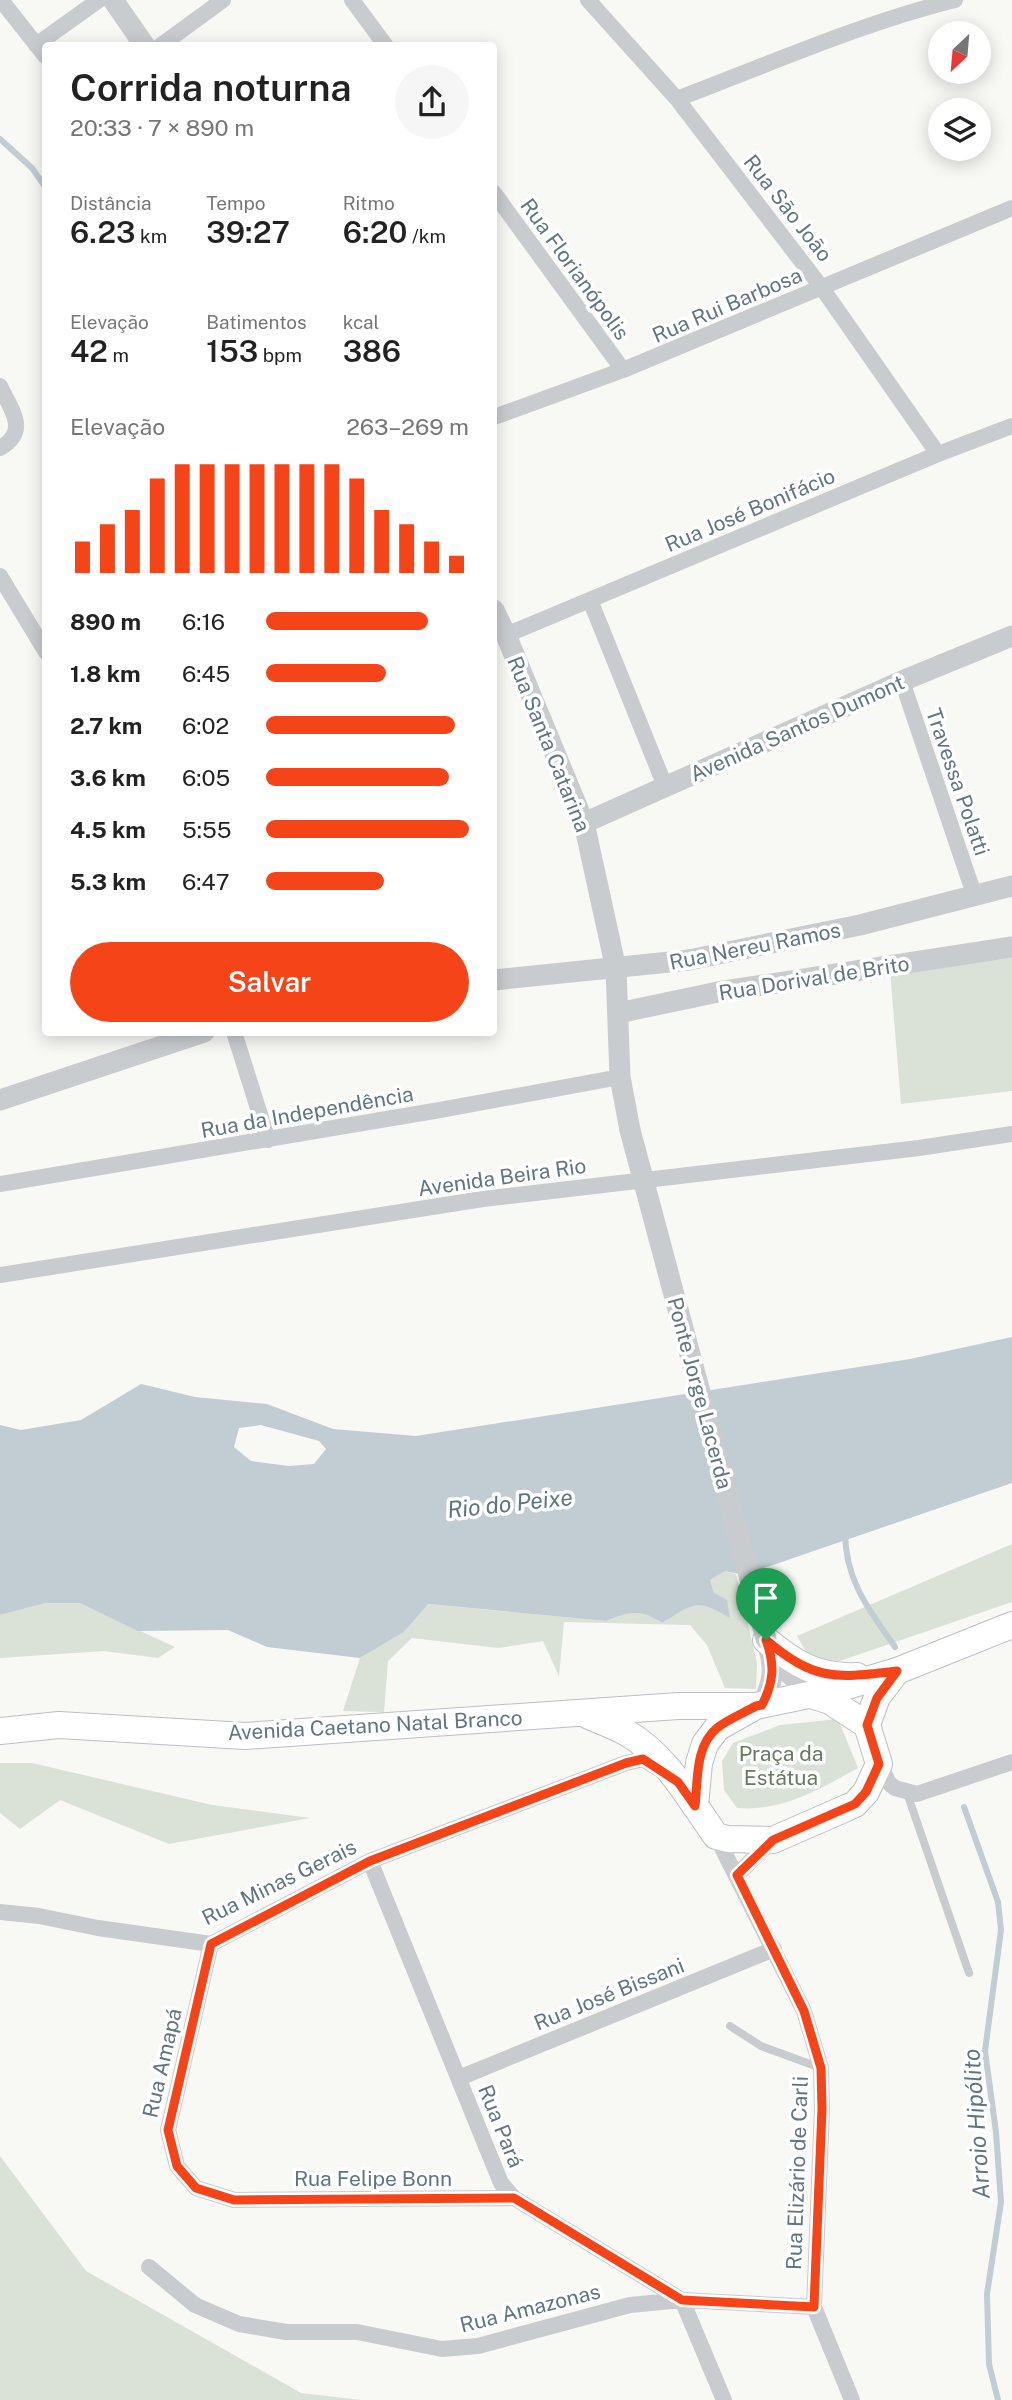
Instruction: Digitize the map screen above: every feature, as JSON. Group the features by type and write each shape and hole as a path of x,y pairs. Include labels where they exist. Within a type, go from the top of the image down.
{"main road":[{"path":"897,1671 877,1698 867,1725 879,1764 866,1792 855,1804 773,1840 728,1839 716,1836 695,1806 699,1763 705,1744 717,1728 759,1705 811,1695 897,1671 1012,1625"},
{"path":"768,1645 799,1666 833,1676 897,1671"},
{"path":"811,1695 830,1701 867,1725"},
{"name":"Avenida Caetano Natal Branco","path":"0,1731 59,1725 245,1735 678,1706 759,1705"},
{"name":"Avenida Caetano Natal Branco","path":"582,1713 628,1733 658,1758 695,1806"}],"street":[{"path":"1,0 41,51"},
{"path":"51,42 99,0"},
{"path":"113,0 142,42"},
{"path":"165,42 223,0"},
{"path":"352,0 383,42"},
{"name":"Rua São João","path":"588,0 677,99 822,288 938,454"},
{"path":"677,99 924,3 955,0"},
{"name":"Rua Florianópolis","path":"497,197 623,370"},
{"name":"Rua Rui Barbosa","path":"497,415 623,370 1012,208"},
{"path":"0,386 18,425 16,435 0,449"},
{"name":"Rua José Bonifácio","path":"506,635 938,454 1012,426"},
{"path":"0,576 6,594 42,646"},
{"path":"590,600 666,786"},
{"name":"Rua Santa Catarina","path":"497,616 583,823 616,969 620,1077 630,1130"},
{"name":"Avenida Santos Dumont","path":"583,823 902,681 1012,636"},
{"name":"Travessa Polatti","path":"902,681 975,897"},
{"name":"Rua Nereu Ramos","path":"497,980 689,960 860,925 1012,886"},
{"name":"Rua Dorival de Brito","path":"618,1013 718,992 1012,947"},
{"path":"235,1036 268,1140"},
{"path":"1,1100 164,1039"},
{"name":"Rua da Independência","path":"0,1184 268,1140 620,1077"},
{"name":"Ponte Jorge Lacerda","path":"630,1130 768,1645 774,1674 759,1705"},
{"name":"Avenida Beira Rio","path":"0,1275 483,1199 919,1148 1012,1134"},
{"path":"768,1645 811,1695"},
{"name":"Rua Minas Gerais","path":"0,1912 211,1944 370,1861 626,1763 643,1759 678,1782"},
{"path":"879,1764 889,1783 907,1793 917,1794 1012,1762"},
{"name":"Rua Elizário de Carli","path":"716,1836 804,2011 821,2068 822,2109 814,2307 852,2400"},
{"path":"737,1875 773,1840"},
{"name":"Rua Pará","path":"370,1861 501,2183 514,2198 682,2300"},
{"name":"Rua Amapá","path":"211,1944 168,2130 177,2166 196,2188 234,2200"},
{"name":"Rua José Bissani","path":"460,2078 774,1950"},
{"name":"Rua Felipe Bonn","path":"234,2200 514,2198"},
{"name":"Rua Amazonas","path":"149,2267 195,2305 239,2324 286,2332 356,2332 442,2348 478,2346 630,2305 682,2300 814,2307"},
{"path":"682,2300 724,2400"}],"lane":[{"path":"907,1793 969,1973"},
{"path":"730,2026 761,2046 821,2068"}],"green space":[{"path":"1012,956 1012,1091 901,1104 890,970"},
{"path":"1012,1544 1012,1602 834,1663 808,1655 797,1636"},
{"path":"725,1571 736,1574 757,1663 756,1689 725,1688 707,1645 690,1625 564,1622 559,1676 543,1641 498,1648 412,1638 388,1661 384,1712 343,1711 360,1658 404,1632 427,1604 606,1621 641,1613 662,1623 688,1607 701,1605 729,1617 714,1593 710,1580"},
{"path":"46,1603 80,1603 175,1647 158,1658 104,1651 0,1658 0,1615"},
{"name":"Praça da Estátua","path":"838,1719 858,1768 815,1791 785,1803 737,1808 724,1790 722,1761 733,1743 780,1725"},
{"path":"0,1763 32,1763 212,1805 310,1818 169,1844 60,1800 20,1829 0,1813"},
{"path":"0,2156 86,2271 301,2393 361,2400 0,2400"}],"water":[{"name":"Rio do Peixe","path":"1012,1337 1012,1483 744,1575 725,1571 710,1580 714,1593 727,1600 730,1618 702,1605 688,1608 662,1623 641,1613 606,1621 428,1604 404,1632 360,1658 267,1647 228,1630 138,1631 80,1603 46,1603 0,1615 0,1425 21,1430 81,1420 141,1384 195,1397 267,1404 333,1429 416,1436 910,1359","holes":["261,1425 319,1441 326,1449 314,1464 289,1466 251,1461 234,1447 239,1428"]}],"waterway":[{"path":"0,139 32,168 42,182"},
{"name":"Arroio Hipólito","path":"845,1532 849,1565 860,1594 895,1647"},
{"name":"Arroio Hipólito","path":"964,1807 998,1902 1001,1930 985,2051 996,2132 1001,2202 987,2294 989,2364 998,2400"}],"route":[{"path":"766,1640 799,1666 833,1676 897,1671 877,1698 867,1725 879,1764 866,1792 855,1804 773,1840 737,1875 804,2011 821,2068 822,2109 814,2307 682,2300 514,2198 234,2200 196,2188 177,2166 168,2130 211,1944 370,1861 626,1763 643,1759 678,1782 695,1806 699,1763 705,1744 717,1728 762,1705 768,1693 774,1674 772,1656 766,1640"}]}
